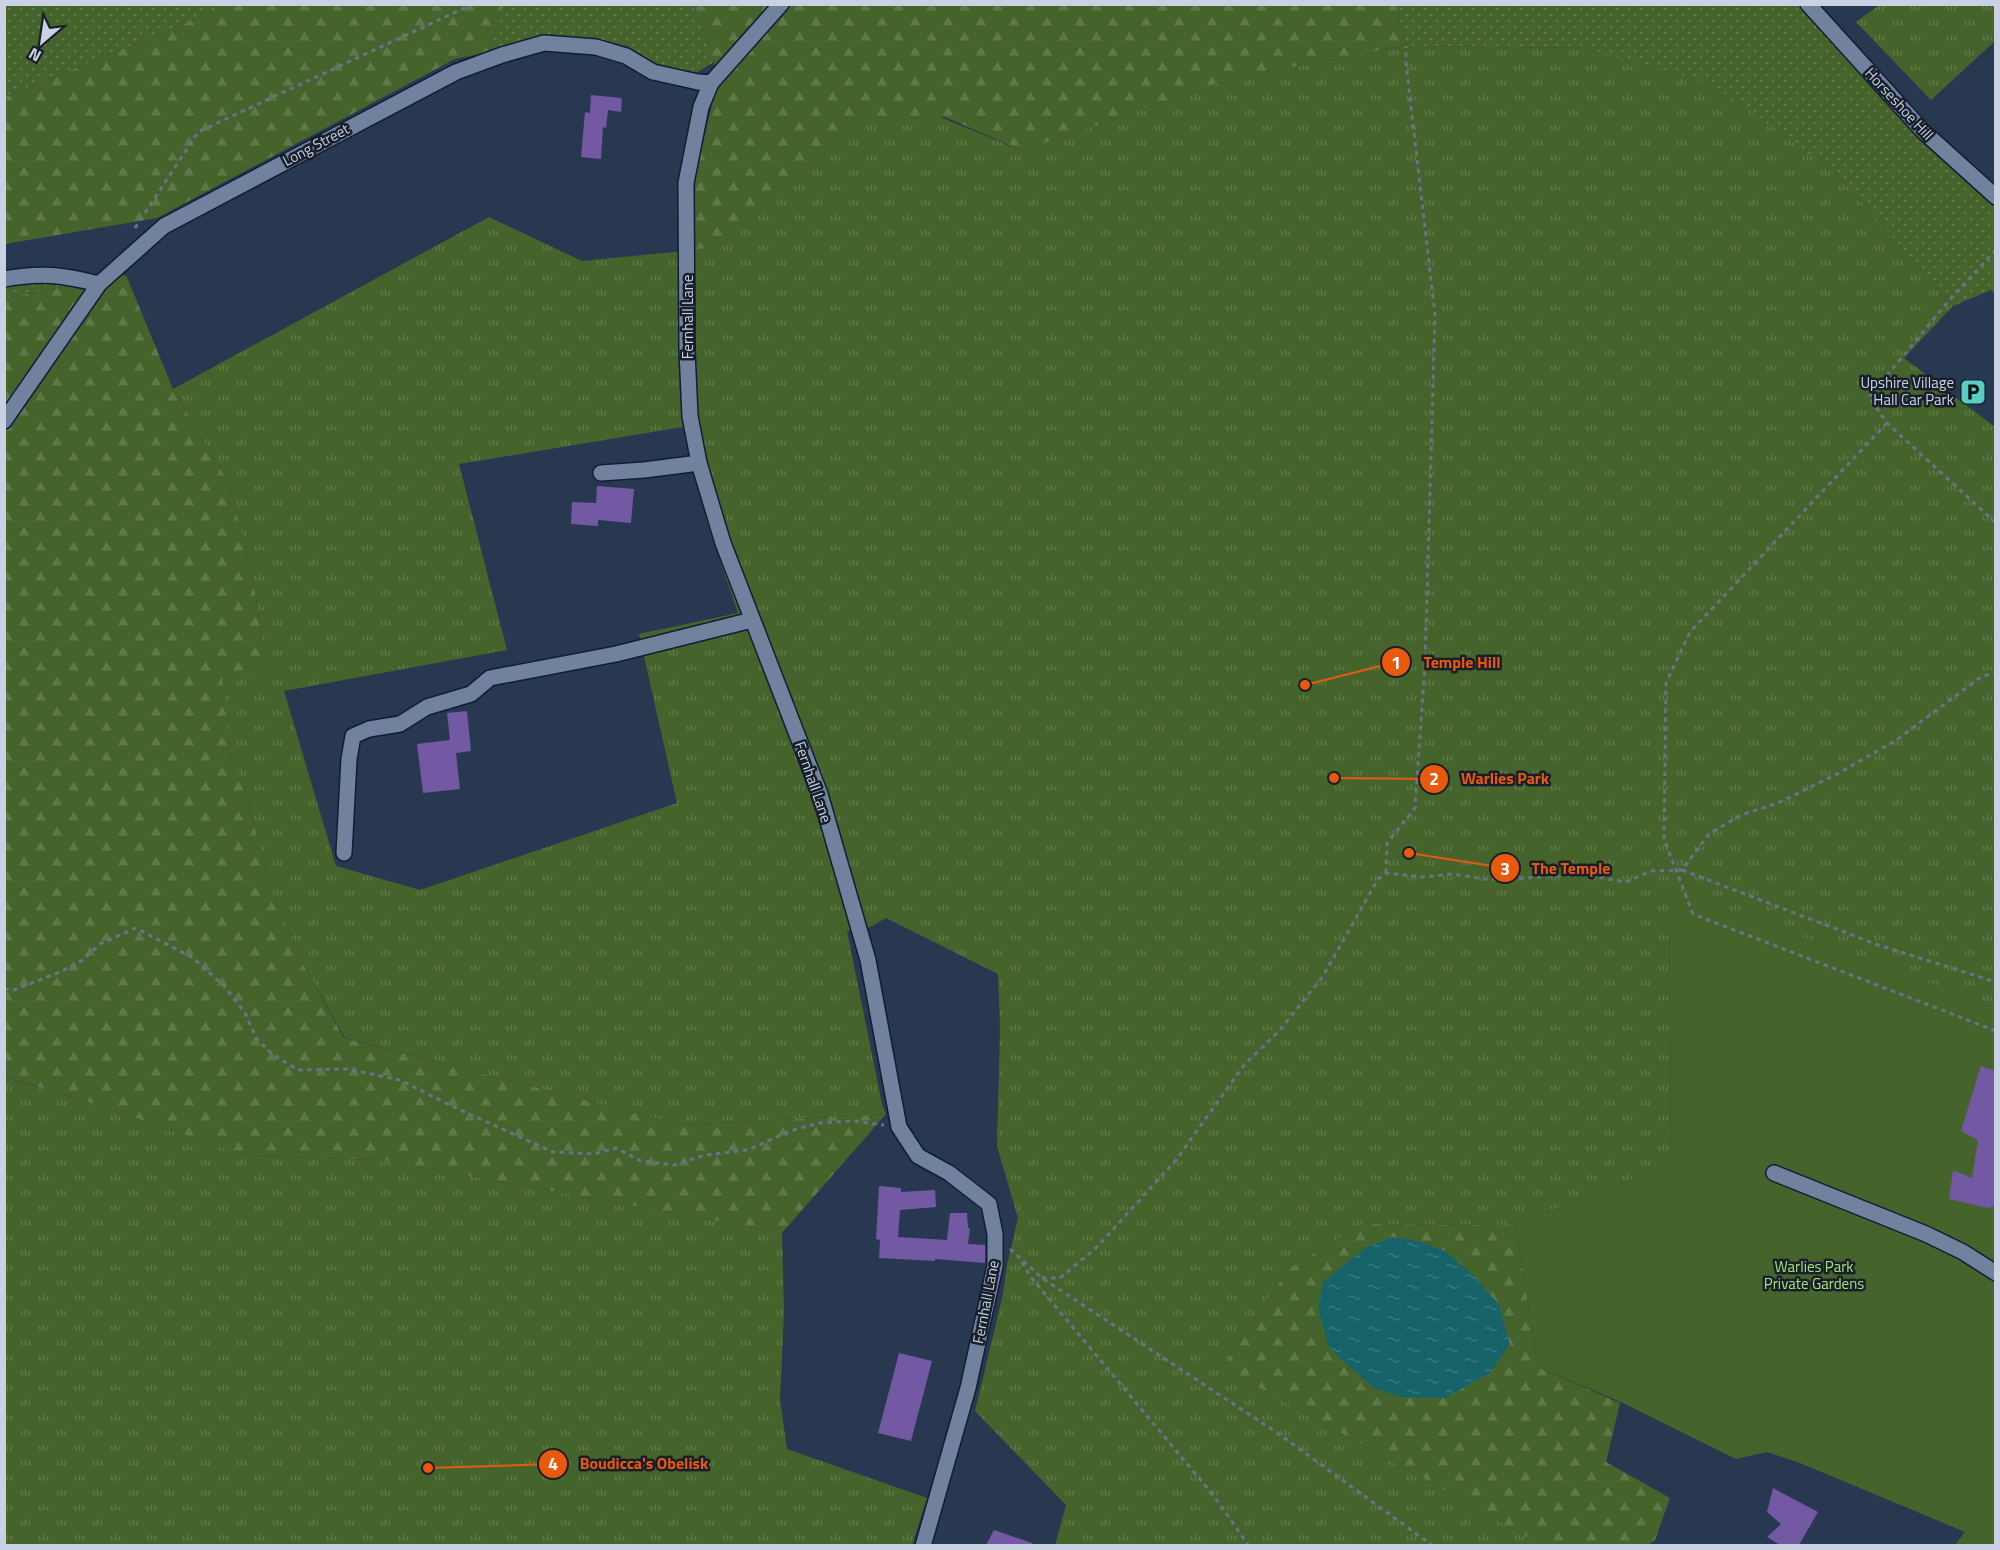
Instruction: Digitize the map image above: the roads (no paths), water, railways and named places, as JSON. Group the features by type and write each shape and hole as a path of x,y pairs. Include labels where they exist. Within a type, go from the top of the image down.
{"street":[{"name":"Fernhall Lane","path":"781,4 711,83 701,107 686,183 687,351 690,416 699,463 723,543 820,794 868,960 899,1127 918,1156 949,1173 989,1204 995,1240 995,1266 968,1388 923,1545"},
{"name":"Horseshoe Hill","path":"1808,4 1923,131 1995,197"},
{"name":"Long Street","path":"4,420 99,284 164,226 456,72 544,43 596,47 626,56 653,72 690,81 711,83"},
{"path":"4,279 25,275 62,275 99,284"},
{"path":"601,473 699,463"},
{"path":"344,854 349,759 353,736 369,729 400,724 427,707 471,694 490,678 616,654 752,620"},
{"path":"1774,1173 1963,1251 1995,1273"}],"water":[{"path":"1392,1237 1418,1241 1445,1251 1473,1275 1499,1305 1510,1344 1490,1373 1445,1398 1400,1397 1374,1388 1328,1345 1318,1307 1323,1282 1365,1248"}],"place":[{"name":"Upshire Village Hall Car Park","path":"1973,392"},
{"name":"Temple Hill","path":"1305,685"},
{"name":"Warlies Park","path":"1334,778"},
{"name":"The Temple","path":"1409,853"},
{"name":"Boudicca's Obelisk","path":"428,1468"}],"park label":[{"name":"Warlies Park Private Gardens","path":"1814,1276"}]}
